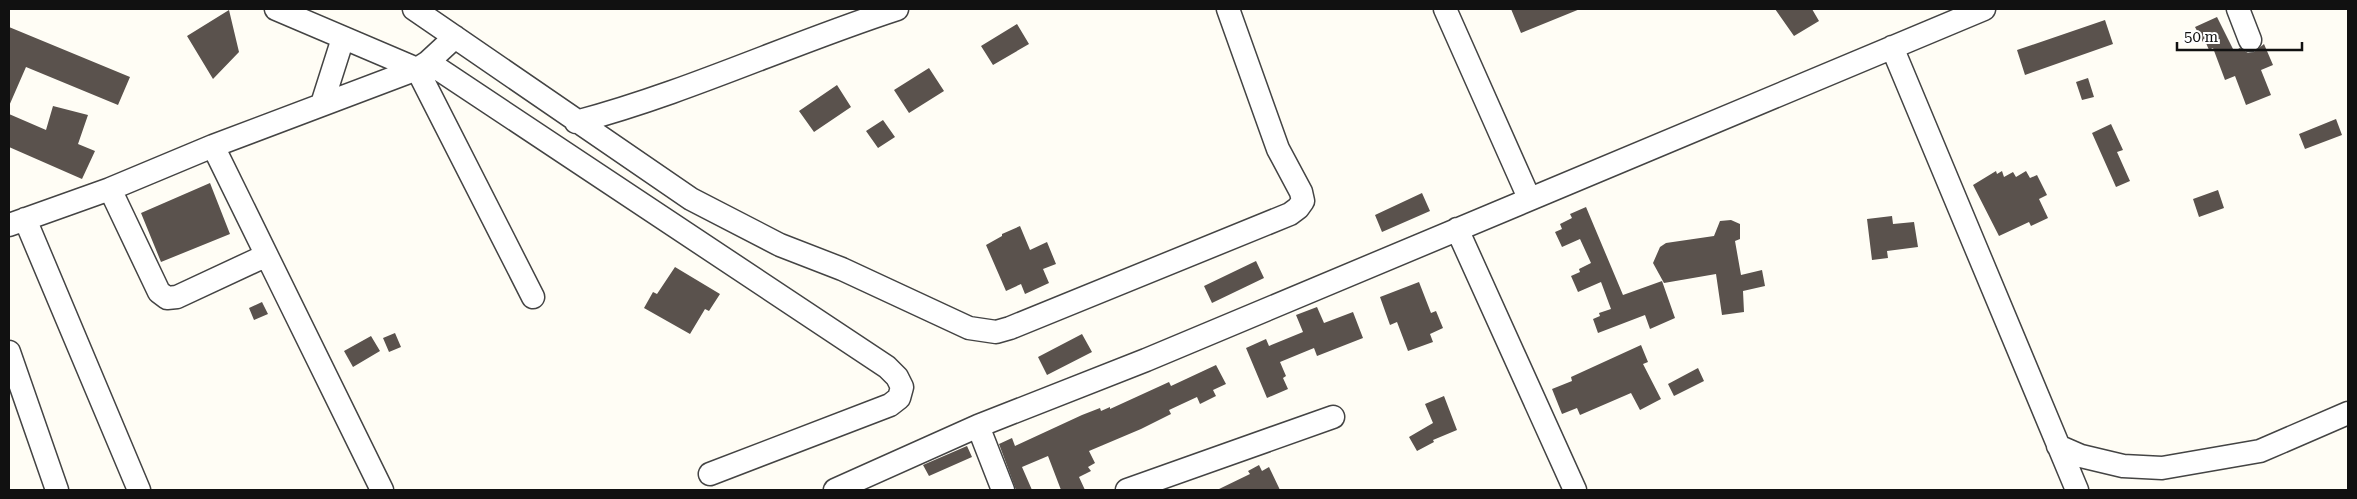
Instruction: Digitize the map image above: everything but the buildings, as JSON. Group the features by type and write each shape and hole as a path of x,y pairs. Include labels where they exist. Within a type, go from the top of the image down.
{"street":[{"path":"276,9 343,38 422,66 887,366 902,387 899,398 890,405 710,474"},
{"path":"414,9 576,122 691,199 780,245 842,269 969,328 996,332 1010,328 1290,214 1298,208 1303,201 1301,192 1278,148 1228,9"},
{"path":"576,122 629,108 843,26 897,9"},
{"path":"1445,9 1530,198"},
{"path":"835,490 978,426 1146,360 1984,9"},
{"path":"2238,9 2250,40"},
{"path":"139,490 17,222 110,189 213,146 422,66 455,37"},
{"path":"322,104 343,38"},
{"path":"1892,47 2077,490"},
{"path":"422,66 533,297"},
{"path":"213,146 265,256 382,490"},
{"path":"110,189 159,292 167,298 177,297 265,256"},
{"path":"1457,229 1575,490"},
{"path":"9,352 57,490"},
{"path":"2058,446 2081,456 2123,466 2162,468 2260,450 2348,413"},
{"path":"1127,490 1333,417"},
{"path":"978,426 1003,490"}]}
